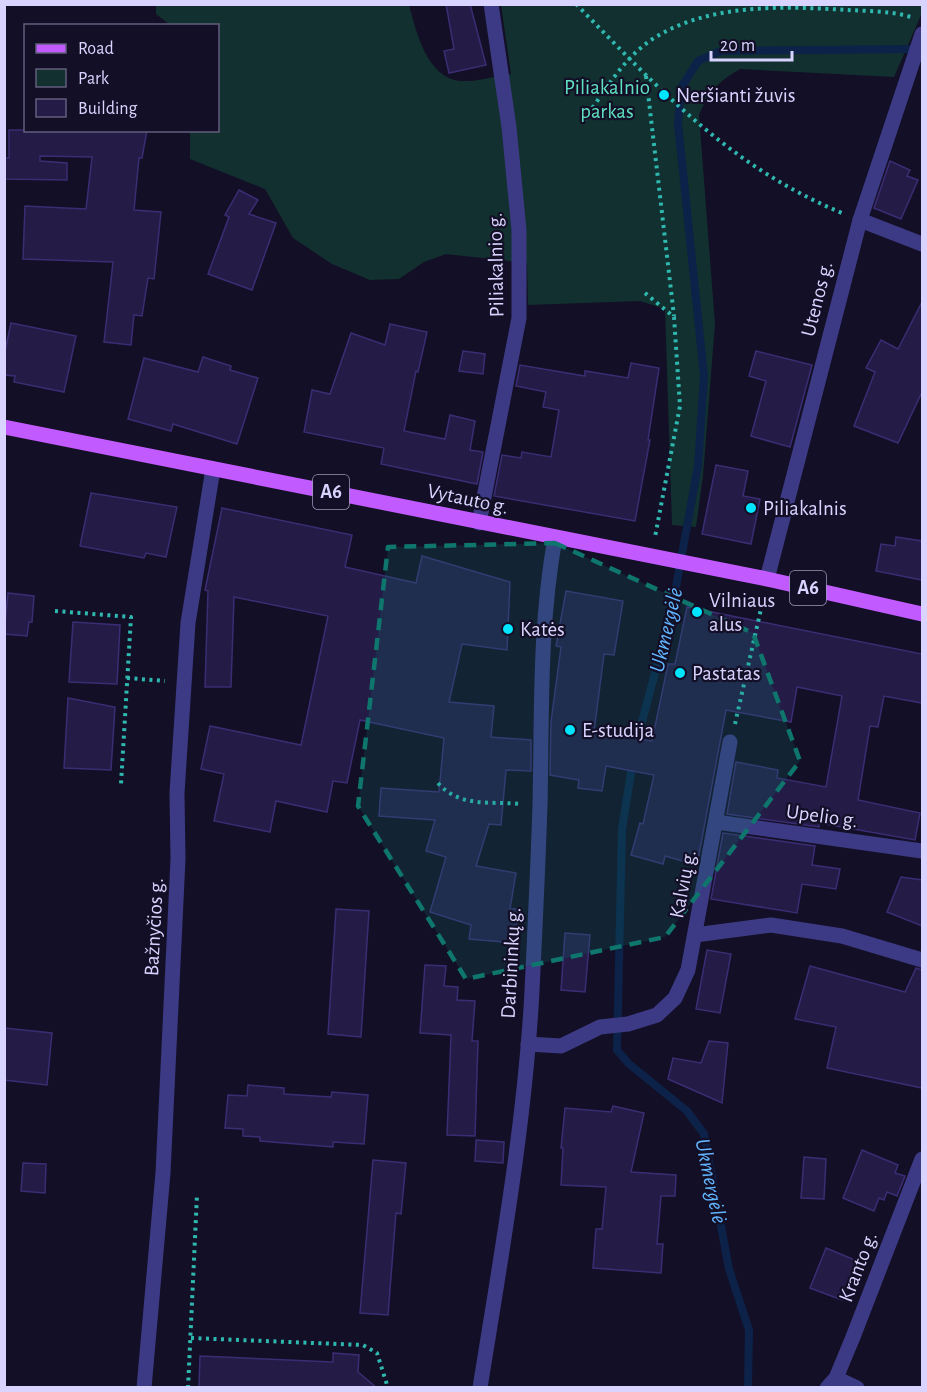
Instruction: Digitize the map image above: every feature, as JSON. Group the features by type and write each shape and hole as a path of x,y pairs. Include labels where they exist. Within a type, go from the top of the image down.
{"main road":[{"name":"Vytauto g.","path":"4,427 767,579 922,614"}],"street":[{"name":"Piliakalnio g.","path":"480,523 519,318 519,230 491,4"},
{"name":"Utenos g.","path":"767,579 860,220 922,34"},
{"path":"860,220 922,244"},
{"name":"Bažnyčios g.","path":"144,1388 163,1173 178,859 177,792 188,623 213,469"},
{"name":"Darbininkų g.","path":"480,1388 509,1204 528,1044 540,806 541,651 548,578 555,538"},
{"name":"Kalvių g.","path":"528,1044 561,1047 600,1027 628,1024 657,1015 675,998 688,970 730,742"},
{"name":"Upelio g.","path":"716,822 922,850"},
{"path":"694,935 771,925 842,936 922,960"},
{"name":"Kranto g.","path":"832,1383 922,1159"},
{"path":"832,1383 856,1388"}],"path":[{"path":"576,4 659,90 702,130 759,171 809,199 860,220"},
{"path":"584,120 628,58 652,40 686,23 743,9 802,7 871,11 914,18"},
{"path":"646,76 674,317 680,406 654,557"},
{"path":"645,293 674,317"},
{"path":"55,611 131,617 121,784"},
{"path":"730,742 760,619"},
{"path":"127,678 169,681"},
{"path":"438,783 450,796 462,800 517,804"},
{"path":"188,1388 197,1195"},
{"path":"191,1338 363,1345 377,1353 388,1388"}],"highlighted area":[{"path":"555,543 753,633 800,761 665,937 466,979 358,806 388,547"}],"green space":[{"name":"Piliakalnio parkas","path":"922,4 922,13 894,77 740,69 715,88 699,115 715,324 703,476 696,527 672,525 665,309 640,301 528,305 527,263 446,254 424,262 399,279 370,280 332,264 293,238 265,189 190,159 190,132 219,132 219,24 169,24 156,14 156,5 409,5 420,40 431,62 439,72 449,78 466,81 511,74 501,5"}],"building":[{"path":"446,4 470,4 486,65 449,73 444,51 454,49"},
{"path":"9,130 147,132 142,158 139,158 134,210 161,212 154,279 148,278 142,316 134,315 131,345 104,342 113,262 23,259 25,206 86,209 92,157 40,156 40,161 67,163 67,180 4,179 4,158 9,158"},
{"path":"890,161 910,170 907,176 918,180 901,219 874,208"},
{"path":"239,190 258,200 249,214 276,223 252,290 208,274 229,217 225,215"},
{"path":"922,302 922,392 898,443 854,426 875,372 866,368 881,340 898,349"},
{"path":"11,323 76,336 64,392 14,382 15,376 4,375 4,356"},
{"path":"390,324 427,332 418,372 416,371 404,431 445,439 450,415 475,421 470,450 483,452 477,484 381,464 384,448 304,432 312,390 330,394 351,333 385,345"},
{"path":"463,351 485,354 483,374 459,371"},
{"path":"756,351 812,365 790,447 751,436 766,381 749,376"},
{"path":"203,357 231,366 230,370 258,378 237,444 173,424 171,431 128,419 144,358 198,372"},
{"path":"631,363 659,368 648,440 650,440 635,521 494,496 502,455 521,458 522,452 551,457 559,410 543,407 546,392 516,386 520,365 585,376 585,371 628,378"},
{"path":"716,465 748,471 743,496 760,499 751,544 702,534"},
{"path":"91,493 177,507 166,557 146,553 144,558 80,546"},
{"path":"222,508 352,535 345,567 416,583 422,556 510,582 507,650 462,644 449,702 494,706 491,737 531,740 531,771 506,770 501,825 489,824 476,866 516,873 510,909 518,909 515,943 469,939 471,925 430,912 446,857 426,851 435,820 379,816 381,788 439,792 444,738 360,720 347,783 333,781 327,812 276,801 270,832 214,821 224,774 201,769 210,726 301,745 328,616 234,597 231,687 205,687 208,591 205,590"},
{"path":"896,537 922,541 922,580 876,571 881,544 895,546"},
{"path":"566,591 623,601 614,655 604,654 594,732 652,741 668,664 675,664 687,607 922,654 922,703 884,696 878,727 870,726 858,800 920,813 915,840 819,823 819,827 727,814 736,762 778,770 777,778 826,787 842,696 797,687 791,722 726,710 697,865 665,856 663,864 631,855 640,823 643,824 654,775 606,766 602,791 578,788 579,780 550,775 551,722 561,647 556,646"},
{"path":"8,593 34,596 32,622 29,622 27,636 4,634"},
{"path":"73,622 120,625 117,684 69,682"},
{"path":"68,698 115,707 111,770 64,768"},
{"path":"723,833 815,846 812,865 840,869 836,889 802,884 797,913 711,899"},
{"path":"901,877 922,880 922,926 887,912"},
{"path":"336,909 369,911 361,1037 328,1034"},
{"path":"565,933 590,935 585,992 561,990"},
{"path":"707,950 731,954 720,1013 696,1009"},
{"path":"425,965 446,966 444,986 458,987 457,1000 475,1001 472,1041 478,1041 475,1136 447,1135 451,1035 420,1033"},
{"path":"810,966 905,992 916,968 922,970 922,1088 827,1068 836,1027 795,1019"},
{"path":"4,1028 52,1033 47,1085 4,1080"},
{"path":"709,1041 728,1043 722,1103 668,1079 673,1058 701,1063"},
{"path":"248,1085 284,1088 284,1094 331,1097 332,1092 368,1095 364,1144 333,1142 333,1147 260,1141 260,1137 243,1136 243,1129 225,1128 228,1095 247,1096"},
{"path":"613,1106 644,1113 631,1172 676,1175 675,1196 661,1196 657,1244 663,1244 661,1273 593,1268 596,1229 602,1229 606,1187 561,1185 563,1148 561,1148 565,1108 611,1112"},
{"path":"476,1140 504,1142 503,1163 475,1161"},
{"path":"862,1150 898,1165 895,1173 905,1176 897,1196 887,1192 884,1200 879,1198 874,1211 843,1198"},
{"path":"804,1157 826,1159 824,1199 801,1198"},
{"path":"373,1160 406,1163 401,1214 396,1213 388,1315 360,1313"},
{"path":"23,1163 46,1164 45,1193 21,1191"},
{"path":"826,1248 857,1261 842,1300 810,1288"},
{"path":"333,1353 359,1355 358,1372 377,1388 199,1388 200,1356 333,1362"}],"waterway":[{"name":"Ukmergėlė","path":"635,748 672,609 698,466 704,376 678,123 681,88 698,61 721,51 918,49"},
{"name":"Ukmergėlė","path":"633,760 622,829 617,1050 629,1064 687,1111 704,1134 729,1269 749,1330 748,1388"}],"place":[{"name":"Neršianti žuvis","path":"664,95"},
{"name":"Piliakalnis","path":"751,508"},
{"name":"Vilniaus alus","path":"697,612"},
{"name":"Katės","path":"508,629"},
{"name":"Pastatas","path":"680,673"},
{"name":"E-studija","path":"570,730"}]}
